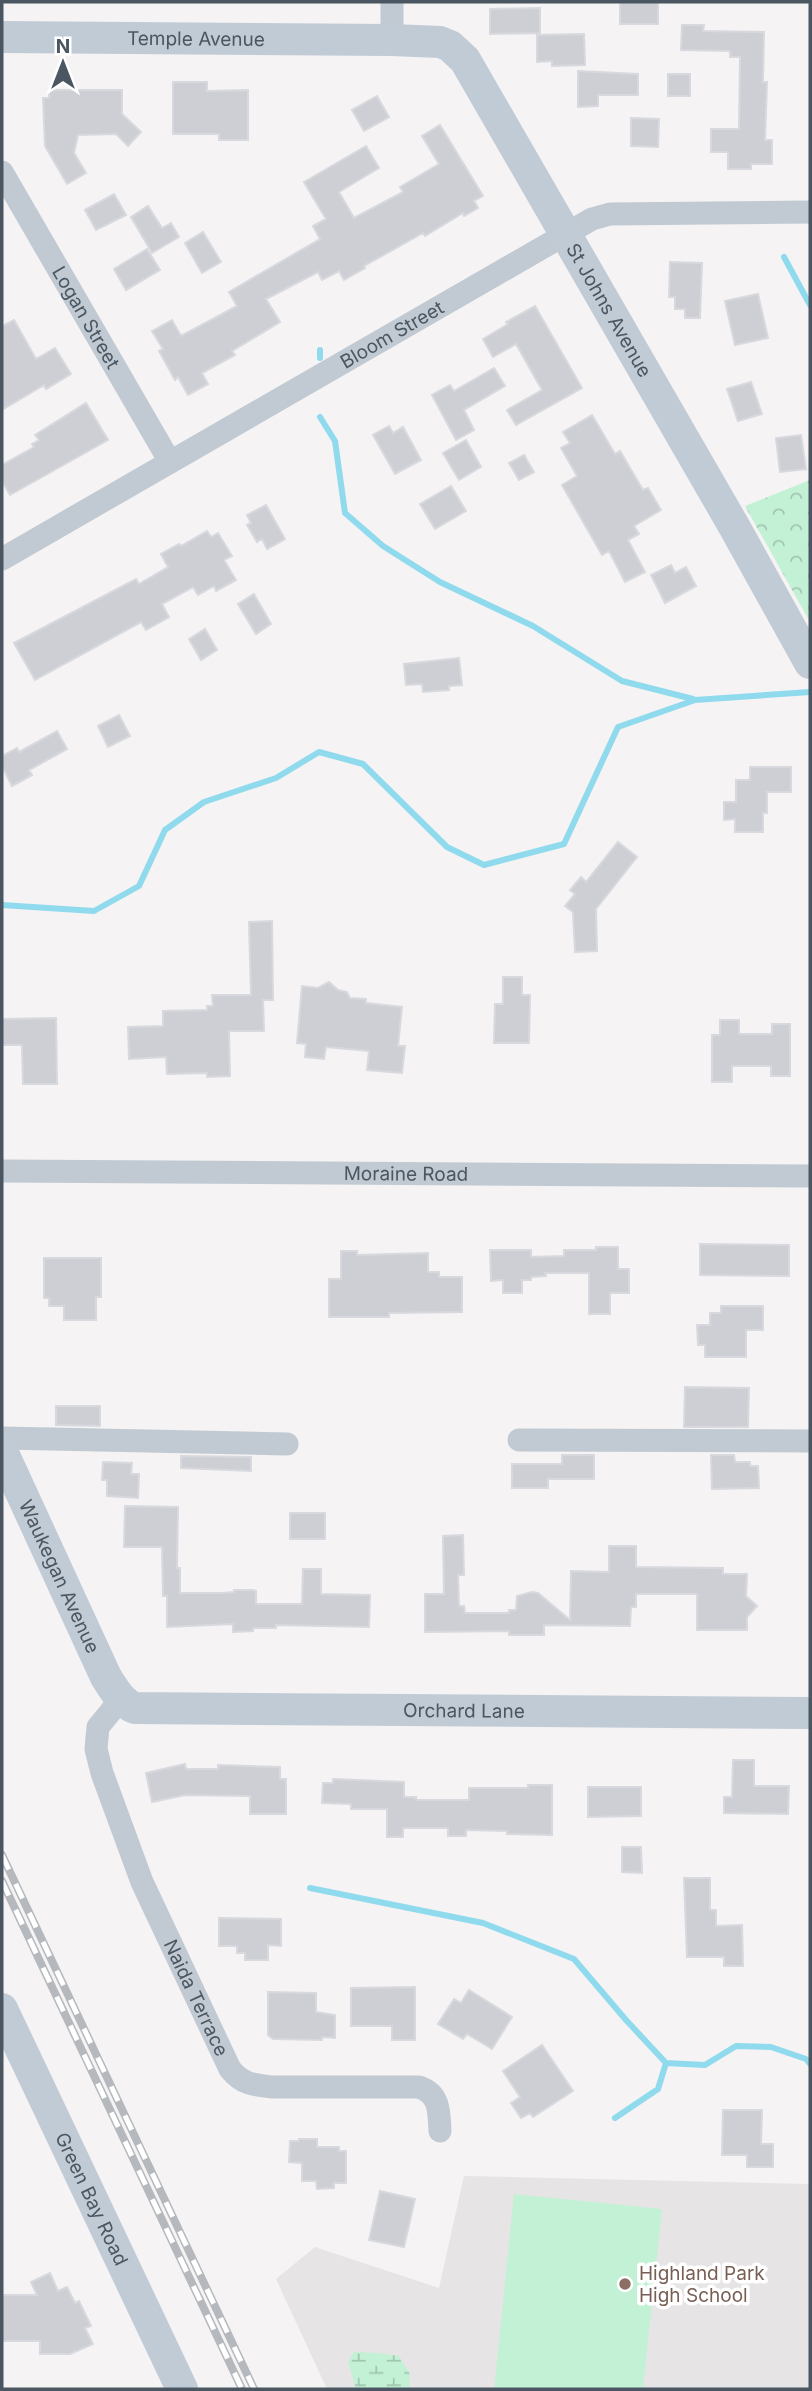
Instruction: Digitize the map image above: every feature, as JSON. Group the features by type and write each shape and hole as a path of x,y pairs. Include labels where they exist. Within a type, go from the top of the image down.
{"street":[{"path":"392,2 392,40"},
{"name":"Temple Avenue","path":"2,37 392,40"},
{"name":"St Johns Avenue","path":"392,40 440,42 450,46 465,60 810,663"},
{"name":"Logan Street","path":"2,172 170,462"},
{"name":"Bloom Street","path":"2,559 592,219 610,214 810,212"},
{"name":"Moraine Road","path":"2,1171 810,1175"},
{"path":"2,1438 287,1444"},
{"path":"519,1440 810,1441"},
{"name":"Waukegan Avenue","path":"2,1451 106,1677 121,1699"},
{"name":"Orchard Lane","path":"121,1699 135,1708 810,1713"},
{"name":"Naida Terrace","path":"121,1699 98,1727 96,1749 102,1773 142,1882 230,2069 239,2080 248,2084 272,2087 419,2087 433,2095 439,2107 440,2131"},
{"name":"Green Bay Road","path":"2,2009 181,2389"}],"shaded area":[{"name":"Highland Park High School","path":"464,2176 810,2184 810,2389 327,2389 276,2279 315,2247 439,2288"}],"green space":[{"path":"810,480 810,622 745,506"},
{"path":"514,2194 662,2209 643,2389 494,2389"},
{"path":"354,2352 399,2356 410,2374 409,2389 356,2389 348,2362"}],"building":[{"path":"620,2 658,2 658,24 620,24"},
{"path":"540,8 540,33 490,34 490,9"},
{"path":"682,25 704,25 703,31 764,32 763,82 767,82 765,140 772,140 772,164 751,164 751,169 728,169 728,152 711,152 711,129 739,129 740,57 730,57 730,51 681,50"},
{"path":"584,34 585,65 552,66 552,61 537,62 537,35"},
{"path":"578,71 638,74 638,95 598,95 598,106 578,107"},
{"path":"668,74 690,74 690,96 668,96"},
{"path":"173,82 207,82 207,91 248,90 248,140 219,140 219,134 173,134"},
{"path":"49,90 122,90 122,114 141,132 128,146 116,134 78,135 74,153 86,173 67,184 45,146 43,98 49,98"},
{"path":"377,96 389,117 364,131 352,110"},
{"path":"631,118 659,119 658,147 631,146"},
{"path":"440,125 483,196 474,201 478,208 464,216 463,213 425,236 423,233 344,280 339,271 322,280 318,272 266,299 280,322 232,351 235,355 202,373 208,384 188,395 178,377 175,380 159,351 163,349 152,331 172,320 181,336 237,306 229,292 320,239 313,226 326,219 304,182 366,146 379,168 339,192 354,218 403,192 400,187 439,164 422,136"},
{"path":"114,194 126,215 96,230 85,210"},
{"path":"148,206 162,228 171,223 179,237 152,253 131,217"},
{"path":"203,232 221,262 202,273 185,243"},
{"path":"147,249 160,270 126,290 114,269"},
{"path":"670,262 702,263 700,318 685,318 685,309 675,309 675,297 669,297"},
{"path":"758,294 768,338 735,345 725,301"},
{"path":"535,306 582,388 516,425 507,410 542,390 516,344 493,357 483,339"},
{"path":"14,320 36,359 55,348 71,374 46,389 44,385 2,410 2,326"},
{"path":"494,368 505,386 464,410 474,430 456,440 432,395 450,385 454,391"},
{"path":"751,382 762,414 738,421 727,389"},
{"path":"86,403 108,440 10,495 2,481 2,465 34,447 32,444 39,440 35,435"},
{"path":"592,415 615,454 620,451 643,490 648,488 661,510 634,526 639,534 628,540 645,572 625,582 609,551 602,555 562,485 577,476 561,448 570,443 563,432"},
{"path":"389,426 393,433 403,427 421,460 395,474 373,435"},
{"path":"801,435 806,469 780,472 776,438"},
{"path":"466,440 481,467 459,480 443,453"},
{"path":"524,455 534,472 519,480 509,463"},
{"path":"451,486 466,511 435,529 420,504"},
{"path":"266,505 285,539 267,549 262,539 257,542 247,525 251,523 247,515"},
{"path":"207,531 211,537 218,533 232,556 224,560 236,580 216,591 214,586 198,595 193,587 162,604 169,617 146,630 141,622 35,680 14,643 136,579 139,584 168,567 161,554"},
{"path":"671,565 675,573 686,567 696,586 665,603 651,575"},
{"path":"254,594 271,624 256,634 238,604"},
{"path":"205,629 217,650 201,660 189,639"},
{"path":"459,658 462,685 449,686 449,690 423,692 422,684 406,685 404,664"},
{"path":"119,715 130,736 108,747 98,726"},
{"path":"57,731 67,749 29,770 32,775 12,786 2,766 2,756 17,748 19,752"},
{"path":"750,767 791,767 791,792 767,792 763,832 735,832 735,819 724,820 724,802 736,802 736,780 750,780"},
{"path":"618,842 637,857 596,909 597,951 575,952 573,912 565,906 575,894 570,890 581,877 586,882"},
{"path":"272,921 273,1000 263,1000 264,1031 229,1031 230,1076 207,1077 207,1073 167,1074 166,1057 129,1059 128,1027 163,1026 163,1011 207,1010 207,1006 213,1006 212,995 251,995 249,922"},
{"path":"503,977 522,977 522,995 530,995 529,1043 494,1043 495,1004 503,1004"},
{"path":"329,982 338,990 347,992 350,998 366,999 366,1003 402,1007 398,1046 405,1046 402,1073 367,1070 369,1051 326,1047 324,1059 305,1057 306,1044 297,1043 302,986 318,988"},
{"path":"56,1018 57,1084 23,1084 22,1045 2,1045 2,1019"},
{"path":"720,1020 739,1020 739,1034 772,1034 772,1024 790,1024 790,1076 771,1076 771,1066 732,1066 732,1082 712,1082 712,1035 720,1035"},
{"path":"700,1244 789,1245 789,1276 700,1275"},
{"path":"596,1247 618,1247 618,1269 629,1269 629,1293 610,1293 610,1314 589,1314 589,1273 545,1273 546,1276 531,1277 531,1280 522,1280 522,1293 503,1293 503,1280 491,1281 490,1250 531,1250 531,1257 564,1256 564,1250 596,1250"},
{"path":"341,1251 357,1251 357,1255 428,1253 428,1272 439,1272 439,1277 462,1277 462,1312 389,1313 389,1317 329,1317 329,1279 341,1279"},
{"path":"44,1258 101,1258 101,1297 96,1297 96,1320 64,1320 64,1306 49,1306 49,1298 44,1298"},
{"path":"721,1306 763,1306 763,1330 746,1330 746,1357 705,1357 705,1345 698,1345 697,1325 710,1325 710,1313 721,1313"},
{"path":"685,1387 749,1388 748,1427 684,1427"},
{"path":"56,1406 100,1406 100,1426 56,1425"},
{"path":"562,1455 594,1455 594,1479 548,1479 548,1488 512,1488 512,1464 562,1464"},
{"path":"711,1455 734,1455 735,1462 750,1462 750,1466 758,1466 759,1488 712,1489"},
{"path":"181,1456 251,1457 251,1471 181,1468"},
{"path":"103,1462 132,1463 131,1474 139,1474 138,1498 107,1496 107,1480 102,1480"},
{"path":"125,1506 178,1507 177,1568 180,1568 180,1593 253,1590 256,1591 256,1604 302,1604 303,1569 321,1569 321,1594 370,1595 369,1627 276,1625 276,1628 253,1628 253,1631 233,1632 233,1624 167,1627 162,1547 124,1547"},
{"path":"290,1513 325,1513 325,1539 290,1539"},
{"path":"463,1535 464,1575 458,1575 459,1606 464,1606 465,1613 509,1613 509,1610 516,1610 517,1596 532,1592 538,1593 570,1620 571,1571 609,1572 609,1546 636,1546 636,1567 723,1568 723,1574 747,1574 746,1596 757,1606 747,1617 747,1630 697,1630 697,1594 636,1594 636,1607 631,1607 630,1626 544,1625 544,1635 509,1635 509,1631 425,1632 425,1594 444,1594 443,1536"},
{"path":"733,1760 754,1760 754,1786 789,1786 788,1814 724,1813 724,1797 732,1797"},
{"path":"185,1764 186,1769 218,1769 218,1765 280,1767 280,1779 286,1779 286,1814 250,1814 250,1796 185,1795 152,1802 146,1773"},
{"path":"333,1779 404,1782 404,1797 416,1797 416,1800 469,1800 469,1788 528,1788 528,1785 552,1785 552,1835 466,1830 466,1836 448,1836 448,1828 403,1828 403,1837 387,1837 387,1809 351,1809 351,1804 322,1803 323,1783 333,1783"},
{"path":"588,1787 641,1787 641,1816 588,1817"},
{"path":"622,1847 641,1847 642,1873 622,1872"},
{"path":"684,1878 710,1878 710,1910 716,1910 716,1926 742,1925 743,1966 724,1966 724,1957 687,1957"},
{"path":"219,1918 281,1919 281,1946 268,1945 268,1960 245,1960 245,1953 237,1953 237,1946 219,1946"},
{"path":"415,1987 415,2040 392,2040 392,2026 351,2026 351,1988"},
{"path":"469,1990 512,2017 492,2049 467,2034 463,2039 438,2024 454,1999 461,2003"},
{"path":"268,1992 316,1993 316,2012 335,2015 335,2038 273,2039 268,2035"},
{"path":"542,2045 573,2091 533,2117 530,2113 521,2118 511,2103 520,2097 503,2071"},
{"path":"723,2110 762,2110 761,2144 773,2144 773,2167 747,2167 747,2155 722,2155"},
{"path":"317,2139 317,2147 339,2147 339,2151 346,2151 346,2183 334,2183 334,2188 317,2189 316,2181 302,2181 302,2163 289,2162 290,2141"},
{"path":"380,2191 415,2199 404,2247 369,2240"},
{"path":"50,2273 58,2291 67,2287 75,2303 79,2301 91,2326 85,2328 93,2344 70,2354 40,2354 40,2341 2,2341 2,2295 37,2295 31,2282"}],"waterway":[{"path":"784,257 810,305"},
{"path":"320,350 320,358"},
{"path":"320,417 335,441 345,513 383,546 440,582 533,626 622,681 693,699"},
{"path":"2,905 94,911 139,886 165,830 204,802 276,778 319,752 363,764 447,847 484,865 564,844 618,727 695,700 810,692"},
{"path":"310,1888 483,1923 574,1959 666,2063 705,2065 736,2046 771,2047 806,2059 810,2064"},
{"path":"615,2118 658,2089 666,2063"}],"railway":[{"path":"2,1855 254,2389"},
{"path":"2,1881 242,2389"}],"place":[{"name":"Highland Park High School","path":"625,2284"}]}
